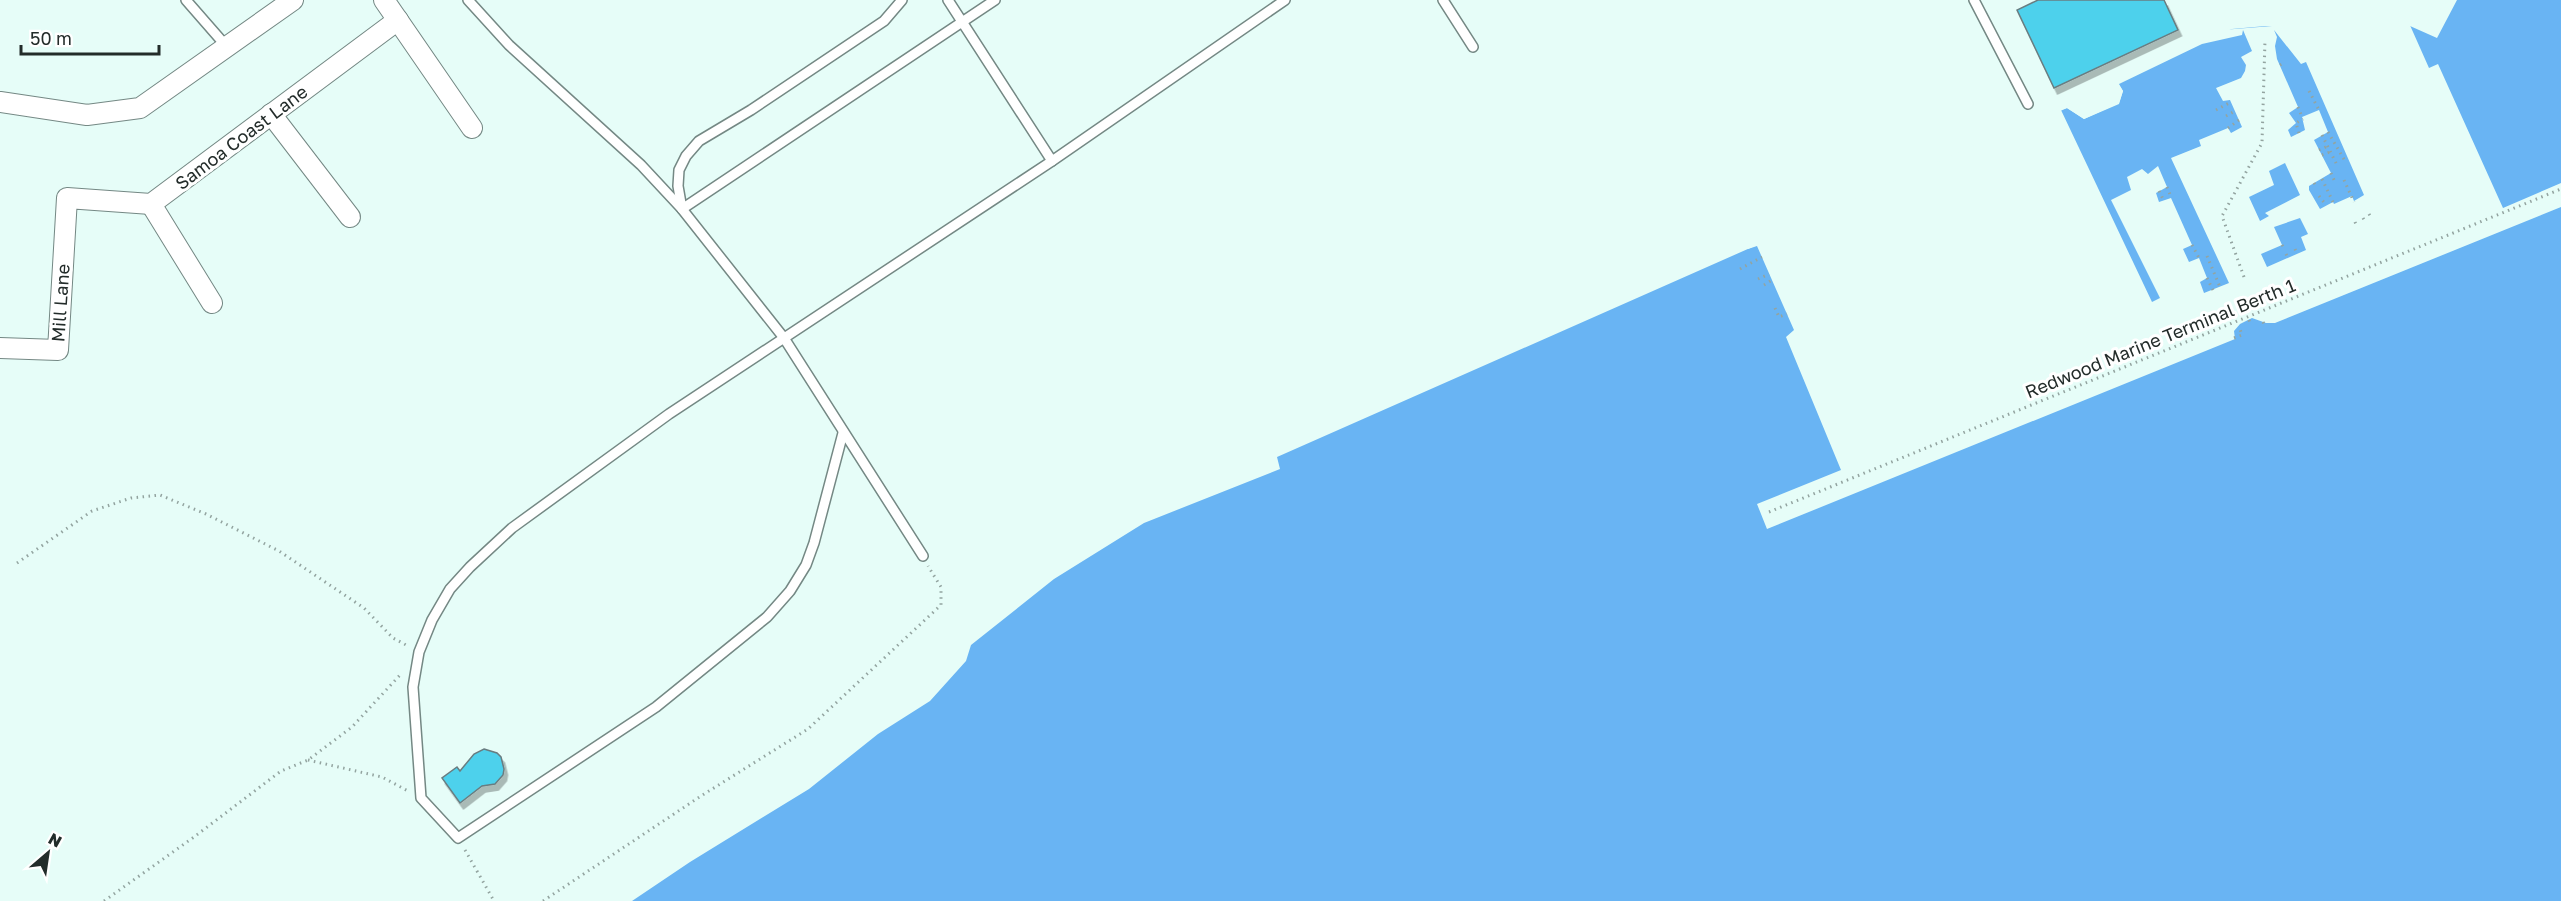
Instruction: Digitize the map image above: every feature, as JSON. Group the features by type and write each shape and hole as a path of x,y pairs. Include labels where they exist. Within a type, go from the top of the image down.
{"street":[{"path":"0,102 87,116 140,108 293,0"},
{"path":"384,0 472,128"},
{"name":"Samoa Coast Lane","path":"151,204 398,20"},
{"path":"272,114 350,217"},
{"name":"Mill Lane","path":"0,348 58,351 67,198 151,204"},
{"path":"151,204 212,303"}],"lane":[{"path":"186,0 227,47"},
{"path":"468,0 509,45 641,165 682,210 783,338 923,556"},
{"path":"682,210 678,186 679,170 686,156 699,141 751,110 884,21 902,0"},
{"path":"948,0 964,21 1052,161"},
{"path":"682,210 995,0"},
{"path":"843,433 806,565 790,591 767,617 656,707 458,838 422,798 413,687 419,652 432,620 450,590 470,567 513,528 669,414 1052,161 1285,0"},
{"path":"1443,0 1473,47"},
{"path":"1974,0 2028,104"}],"path":[{"path":"2244,277 2223,216 2262,143 2265,40"},
{"path":"2309,91 2319,110"},
{"path":"2216,110 2231,102"},
{"path":"2298,106 2302,118 2296,123 2299,133"},
{"path":"2226,116 2235,111"},
{"path":"2228,128 2239,120"},
{"path":"2328,132 2345,161"},
{"path":"2322,135 2337,165"},
{"path":"2319,150 2328,146"},
{"path":"2322,155 2330,152"},
{"path":"2331,173 2336,182"},
{"path":"2322,179 2334,204"},
{"path":"2344,180 2354,202"},
{"path":"2167,187 2171,198"},
{"name":"Redwood Marine Terminal Berth 1","path":"1769,512 2561,189"},
{"path":"2159,191 2164,201"},
{"path":"2319,196 2326,206"},
{"path":"2369,214 2372,219"},
{"path":"2363,218 2366,223"},
{"path":"2355,222 2357,227"},
{"path":"2192,245 2199,258"},
{"path":"2295,249 2297,254"},
{"path":"2207,256 2220,287"},
{"path":"1740,269 1762,257"},
{"path":"1758,279 1769,274"},
{"path":"2207,278 2213,290"},
{"path":"1764,285 1772,280"},
{"path":"1775,308 1779,317 1787,314"},
{"path":"2234,338 2241,335 2239,326"},
{"path":"17,563 92,510 131,498 160,495 206,514 279,551 364,608 393,638 419,652 352,727 308,760 281,771 195,837 104,901"},
{"path":"543,901 701,796 808,729 941,605 941,587 923,556"},
{"path":"308,760 382,777 422,798"},
{"path":"458,838 494,901"}],"water":[{"path":"2457,0 2561,0 2561,901 632,901 690,862 809,789 878,734 930,701 966,661 971,645 1054,579 1144,523 1280,469 1277,457 2067,108 2084,119 2119,104 2123,91 2113,76 2232,29 2266,26 2410,26 2437,38"}],"pier":[{"path":"2271,23 2409,23 2429,68 2438,64 2503,208 2561,183 2561,207 2275,323 2266,323 2252,318 2240,324 2234,331 2235,339 1767,529 1757,504 1841,470 1786,337 1794,330 1757,246 1748,249 1747,246 2066,105 2085,115 2116,101 2119,91 2111,74 2222,30 2272,26","holes":["2243,30 2252,51 2241,57 2246,65 2245,71 2241,78 2216,88 2223,101 2230,100 2242,127 2231,133 2228,128 2199,140 2201,146 2171,158 2229,283 2204,293 2200,282 2207,278 2199,258 2189,262 2183,249 2192,245 2171,198 2159,202 2156,193 2167,187 2158,166 2148,174 2142,169 2127,177 2131,190 2111,200 2160,298 2152,302 2061,110 2067,108 2084,119 2119,103 2123,91 2119,84 2202,44 2242,35","2274,30 2301,64 2306,62 2364,195 2354,201 2352,196 2320,209 2309,190 2309,186 2331,173 2314,140 2328,132 2319,110 2302,117 2305,130 2291,137 2288,130 2296,123 2289,113 2298,107 2277,59 2275,46 2277,37","2285,163 2300,195 2265,213 2269,216 2260,221 2249,197 2274,185 2269,171","2300,218 2308,234 2301,237 2306,250 2267,267 2261,254 2282,245 2274,227"]}],"building":[{"path":"2038,0 2164,0 2178,30 2054,88 2017,10"},
{"path":"484,749 497,753 501,757 503,775 495,784 482,786 460,803 442,778 457,767 460,771 474,754"}]}
